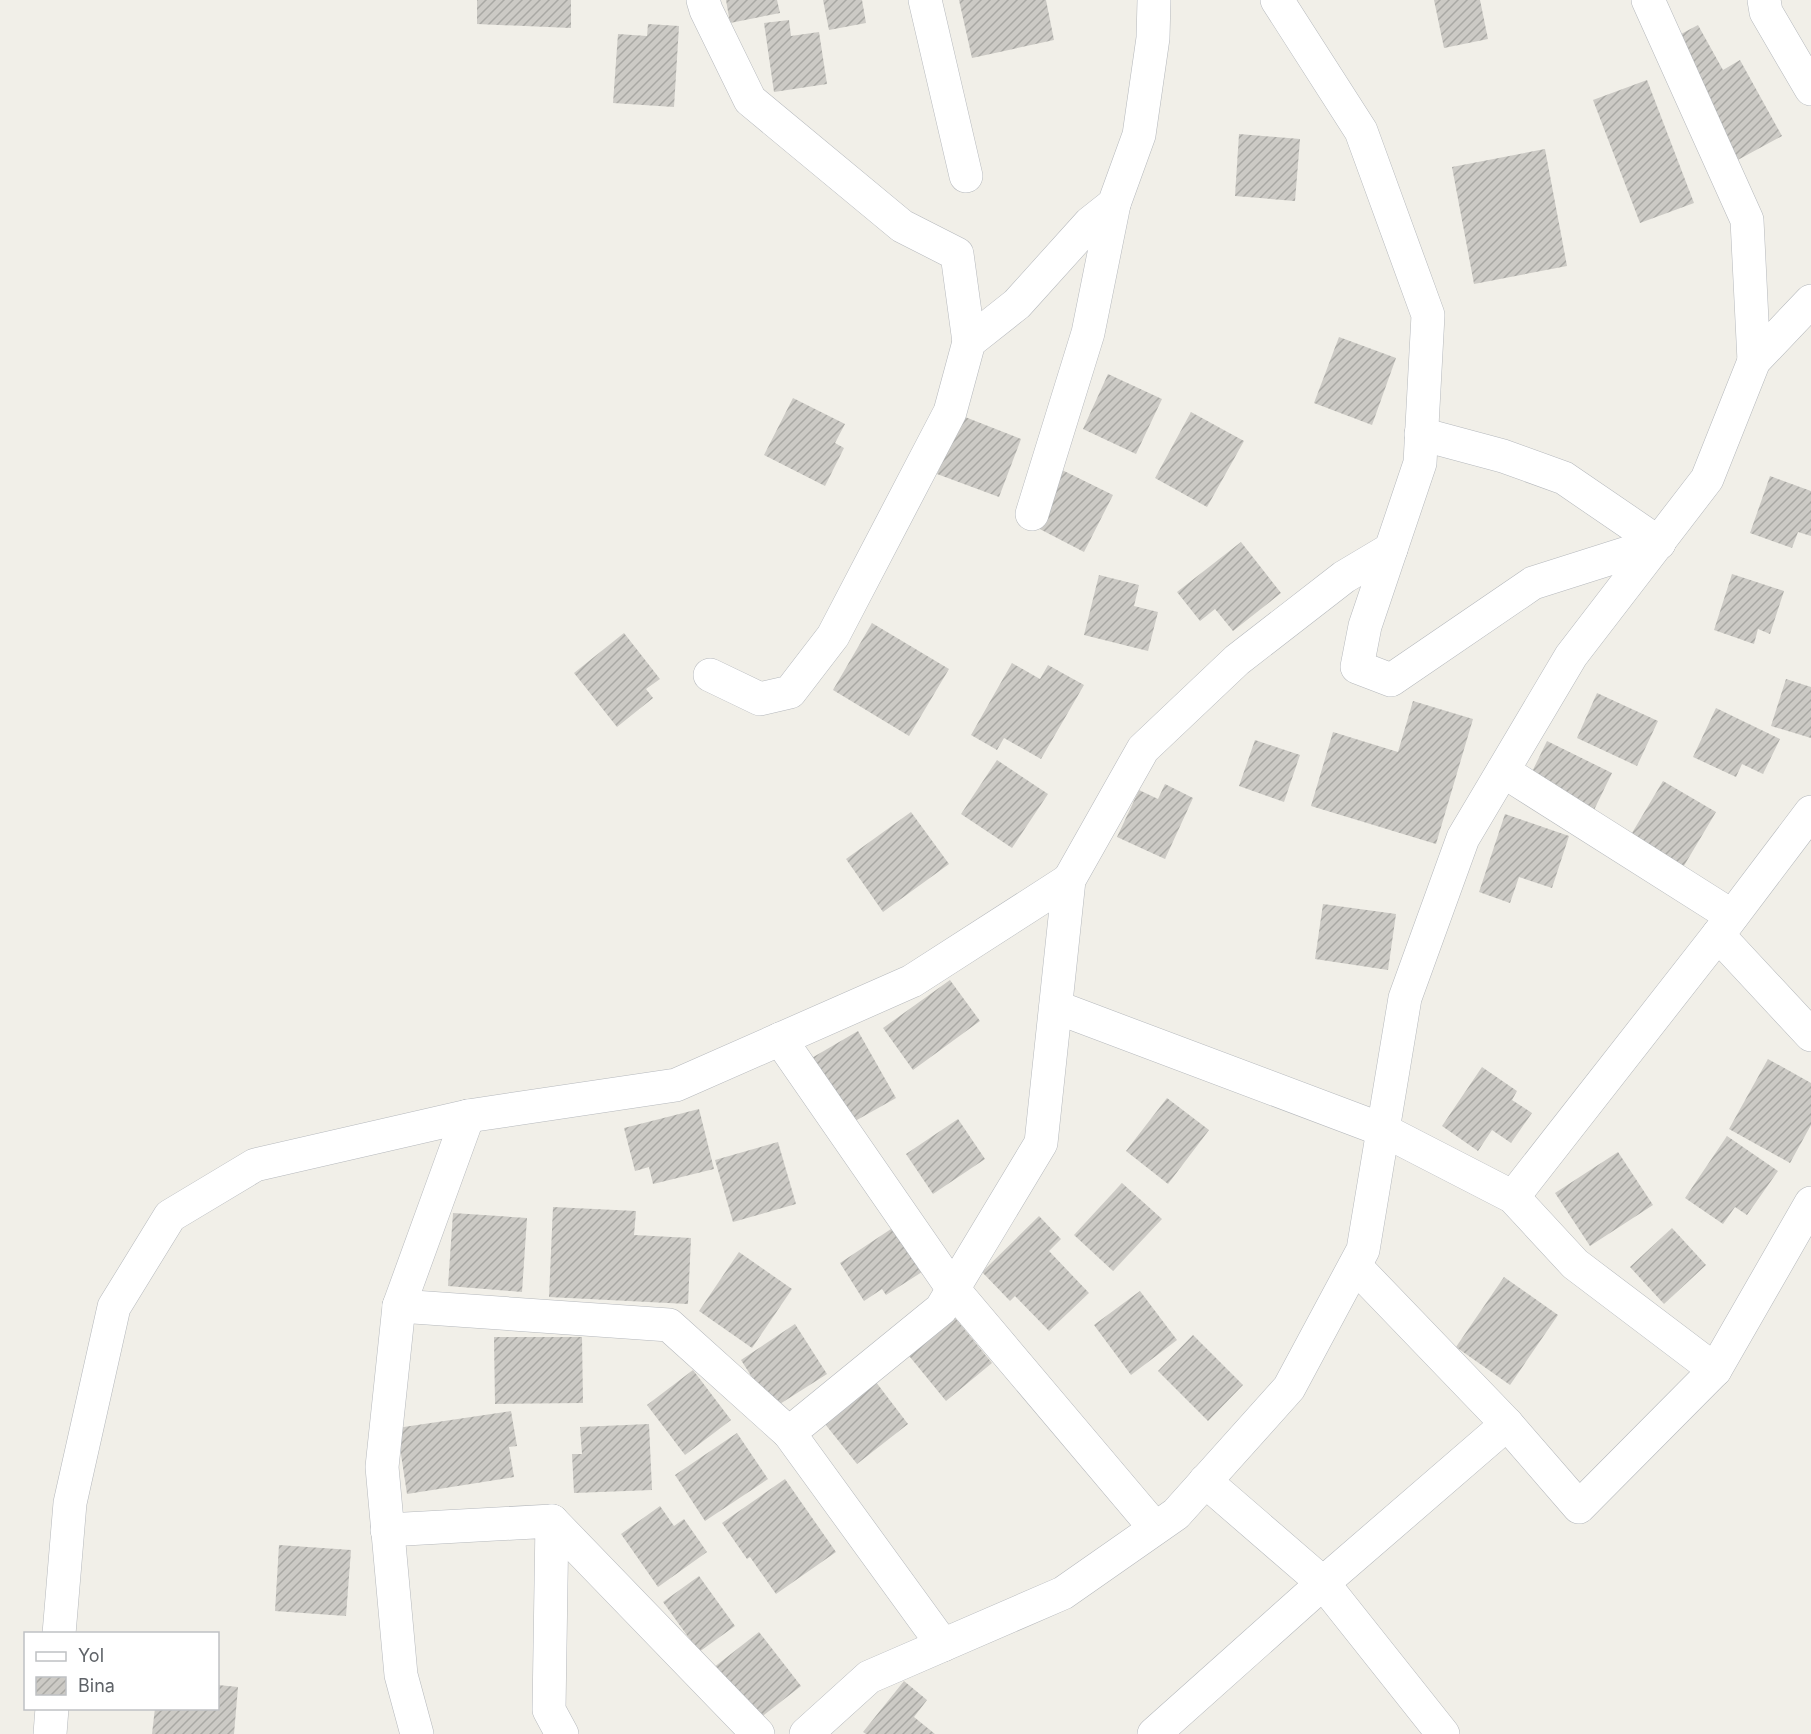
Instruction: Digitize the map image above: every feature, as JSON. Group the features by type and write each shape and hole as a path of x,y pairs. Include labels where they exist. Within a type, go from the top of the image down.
{"street":[{"path":"703,0 750,100 902,226 957,254 969,342 950,412 833,636 790,692 760,699 710,675"},
{"path":"925,0 966,176"},
{"path":"1032,514 1088,333 1114,204 1139,135 1154,38 1154,0"},
{"path":"1277,0 1361,131 1428,315 1420,463 1365,626 1357,667 1391,680 1533,583 1659,543"},
{"path":"1648,0 1747,220 1754,361"},
{"path":"1764,0 1766,12 1811,89"},
{"path":"969,342 1017,304 1090,223 1114,204"},
{"path":"806,1734 869,1677 1063,1593 1176,1514 1289,1388 1363,1250 1405,998 1463,838 1571,656 1707,479 1754,361 1811,301"},
{"path":"1421,434 1503,456 1564,478 1659,543"},
{"path":"789,1433 941,1309 1041,1143 1069,880 1143,748 1237,660 1344,577 1391,549"},
{"path":"1503,771 1725,926 1811,1035"},
{"path":"1513,1197 1811,812"},
{"path":"59,1632 70,1503 114,1307 170,1216 255,1165 468,1116 676,1085 912,981 1069,880"},
{"path":"1056,1007 1383,1130 1513,1197 1575,1264 1715,1370"},
{"path":"780,1039 953,1289 1155,1528"},
{"path":"417,1734 401,1675 382,1467 399,1306 468,1116"},
{"path":"1355,1266 1508,1424 1579,1507 1715,1370 1811,1203"},
{"path":"399,1306 669,1325 789,1433 943,1645"},
{"path":"1169,1729 1323,1583 1508,1424"},
{"path":"1205,1481 1323,1583 1443,1734"},
{"path":"387,1530 552,1521 758,1734"},
{"path":"552,1521 549,1710 562,1734"},
{"path":"50,1734 52,1710"}],"building":[{"path":"477,0 571,0 571,28 477,24"},
{"path":"726,0 777,0 780,13 730,23"},
{"path":"823,0 862,0 866,23 829,30"},
{"path":"959,0 1046,0 1054,40 972,58"},
{"path":"1434,0 1480,0 1488,39 1444,48"},
{"path":"789,20 791,36 819,32 827,84 774,92 764,23"},
{"path":"648,24 679,26 674,107 613,103 618,34 647,36"},
{"path":"1698,25 1723,70 1740,60 1782,136 1734,162 1668,41"},
{"path":"1647,80 1694,203 1640,223 1593,100"},
{"path":"1239,134 1300,139 1295,201 1235,196"},
{"path":"1545,149 1567,266 1474,284 1452,167"},
{"path":"1339,337 1396,358 1372,425 1314,403"},
{"path":"1108,374 1162,399 1136,454 1083,429"},
{"path":"793,398 845,424 835,443 844,448 825,486 764,455"},
{"path":"1191,412 1244,441 1207,507 1155,478"},
{"path":"960,415 1021,439 999,497 937,474"},
{"path":"1060,469 1113,495 1084,552 1032,525"},
{"path":"1770,476 1811,491 1811,536 1798,532 1792,548 1750,533"},
{"path":"1241,542 1281,593 1233,631 1215,609 1200,621 1177,592"},
{"path":"1732,574 1784,591 1770,634 1758,629 1754,644 1714,630"},
{"path":"1099,575 1139,585 1134,606 1158,612 1148,651 1084,635"},
{"path":"872,623 949,669 909,736 833,690"},
{"path":"624,633 660,679 646,689 653,698 617,727 574,673"},
{"path":"1012,663 1040,679 1048,665 1084,685 1041,759 1004,738 997,750 971,735"},
{"path":"1786,679 1811,687 1811,738 1771,726"},
{"path":"1597,693 1658,721 1637,766 1577,738"},
{"path":"1413,701 1473,719 1436,844 1311,806 1333,732 1398,752"},
{"path":"1716,708 1780,739 1763,774 1742,764 1736,777 1693,757"},
{"path":"1255,740 1300,755 1284,802 1239,786"},
{"path":"1547,741 1612,773 1594,810 1529,778"},
{"path":"997,760 1048,794 1012,848 961,814"},
{"path":"1663,781 1716,812 1682,869 1629,838"},
{"path":"1165,784 1193,798 1165,859 1117,837 1139,790 1158,799"},
{"path":"911,812 949,864 883,912 846,859"},
{"path":"1505,814 1569,836 1552,888 1519,877 1510,903 1479,892"},
{"path":"1323,904 1396,914 1388,970 1315,959"},
{"path":"950,980 980,1021 913,1070 883,1028"},
{"path":"858,1031 896,1098 848,1125 810,1059"},
{"path":"1768,1059 1811,1083 1811,1125 1790,1163 1729,1129"},
{"path":"1482,1067 1517,1091 1512,1100 1532,1113 1511,1143 1492,1130 1478,1151 1442,1126"},
{"path":"1167,1098 1209,1130 1168,1184 1126,1151"},
{"path":"699,1109 714,1169 653,1184 649,1167 635,1171 624,1128"},
{"path":"958,1119 985,1159 933,1194 906,1154"},
{"path":"1727,1136 1778,1171 1747,1215 1735,1207 1723,1224 1685,1198"},
{"path":"778,1142 796,1204 733,1222 715,1160"},
{"path":"1618,1152 1653,1205 1590,1246 1555,1193"},
{"path":"1122,1183 1162,1219 1113,1271 1074,1235"},
{"path":"553,1207 636,1211 634,1235 691,1238 688,1304 549,1297"},
{"path":"453,1213 527,1218 522,1292 448,1286"},
{"path":"1039,1216 1061,1239 1049,1251 1089,1293 1049,1331 1015,1296 1010,1301 982,1272"},
{"path":"894,1227 922,1272 886,1295 882,1289 864,1301 840,1263"},
{"path":"1672,1228 1706,1265 1664,1304 1630,1267"},
{"path":"739,1252 792,1289 752,1348 699,1311"},
{"path":"1504,1277 1558,1315 1510,1385 1456,1347"},
{"path":"1140,1291 1177,1340 1131,1375 1094,1325"},
{"path":"947,1308 992,1363 946,1401 901,1346"},
{"path":"795,1324 827,1374 772,1409 741,1360"},
{"path":"1193,1335 1243,1385 1208,1421 1158,1371"},
{"path":"494,1337 582,1337 583,1403 495,1404"},
{"path":"693,1370 731,1420 685,1455 647,1405"},
{"path":"869,1373 908,1424 857,1464 817,1414"},
{"path":"511,1411 517,1446 509,1447 514,1477 407,1494 397,1428"},
{"path":"649,1424 652,1490 574,1493 572,1454 582,1454 580,1427"},
{"path":"737,1433 768,1479 705,1521 675,1475"},
{"path":"785,1479 836,1552 776,1594 750,1557 747,1559 722,1523"},
{"path":"660,1506 674,1526 684,1519 707,1552 658,1587 621,1534"},
{"path":"279,1545 351,1550 346,1616 275,1611"},
{"path":"699,1576 735,1626 699,1652 663,1602"},
{"path":"759,1632 801,1686 755,1722 713,1668"},
{"path":"904,1681 927,1700 914,1717 935,1734 866,1734 863,1732"},
{"path":"219,1685 238,1687 234,1734 152,1734 155,1710 219,1710"}]}
